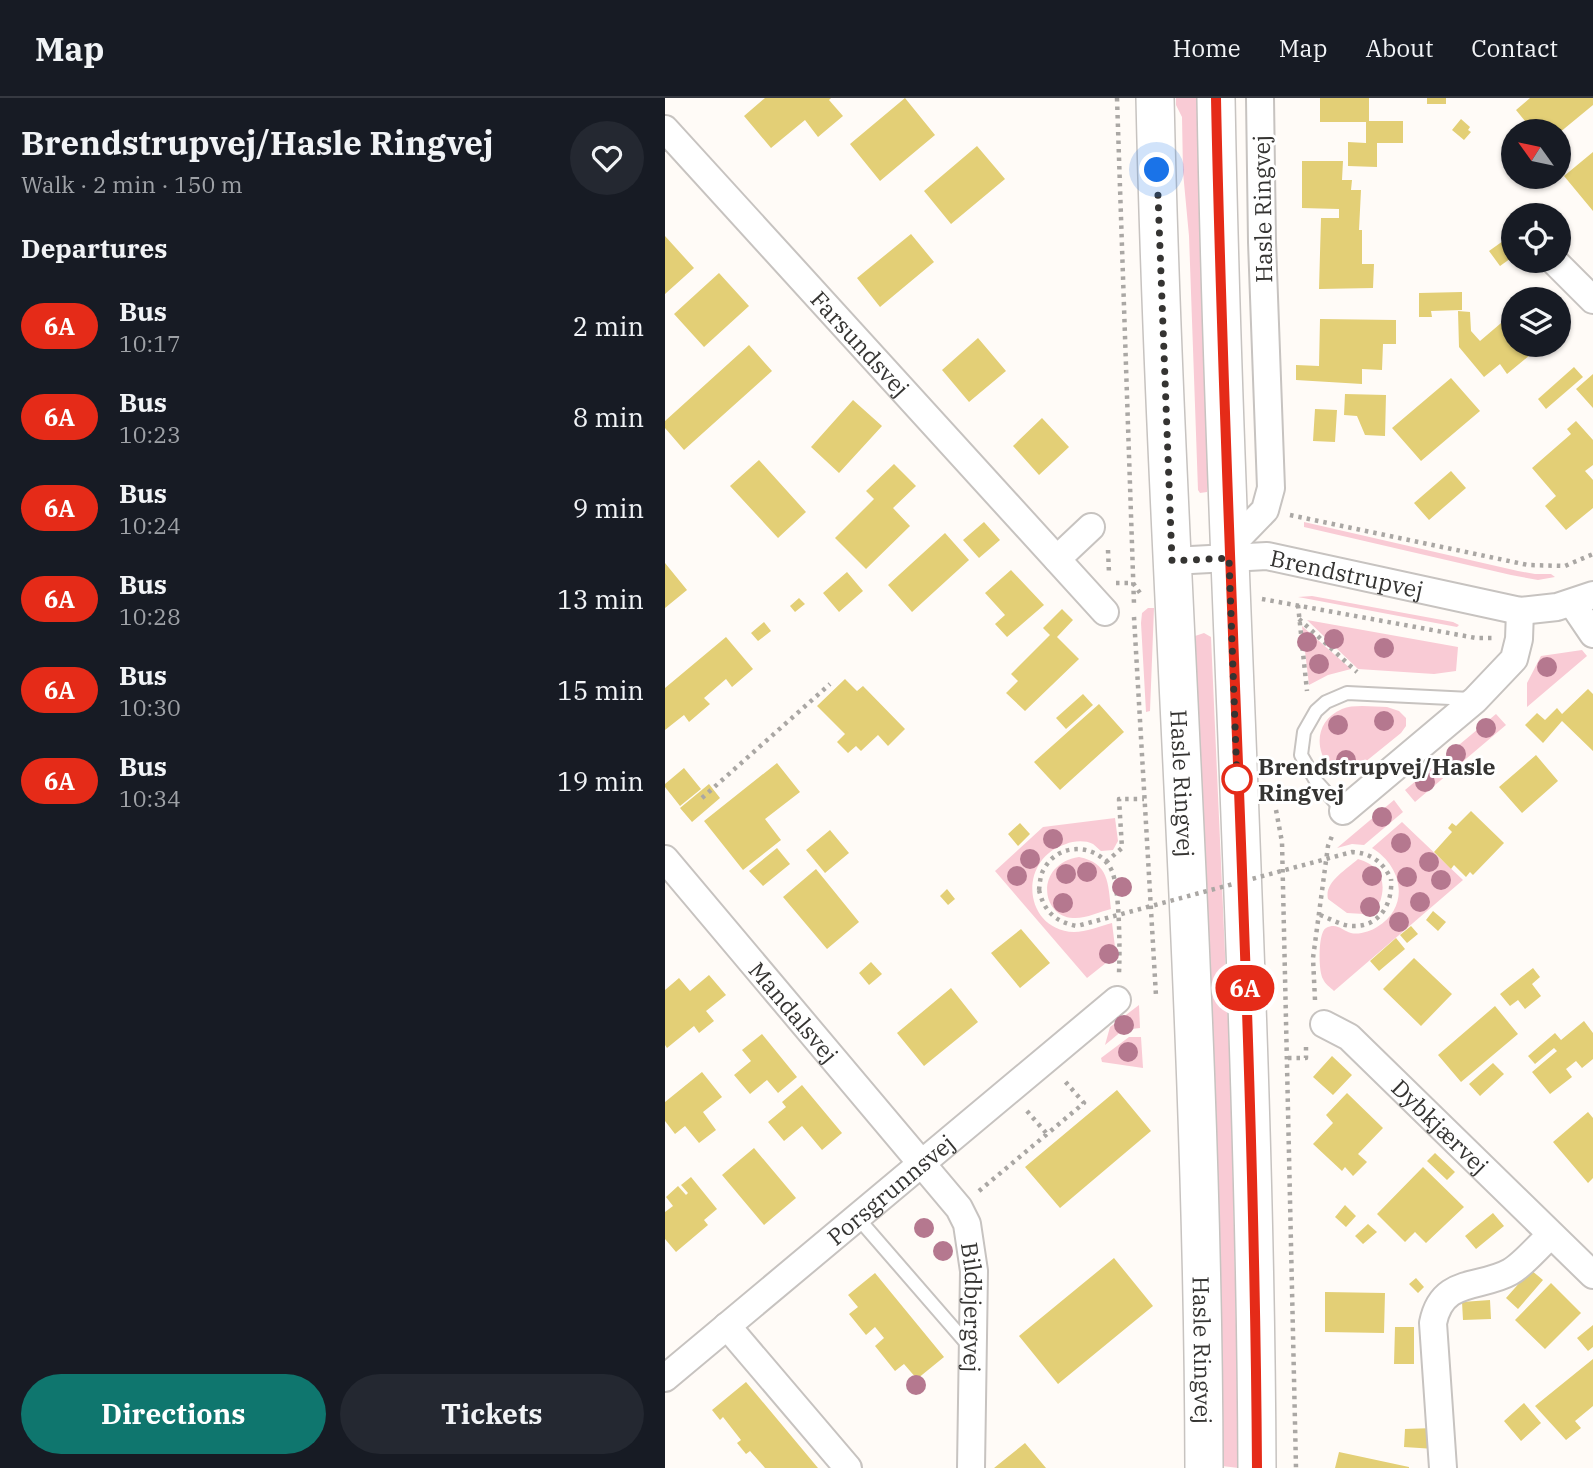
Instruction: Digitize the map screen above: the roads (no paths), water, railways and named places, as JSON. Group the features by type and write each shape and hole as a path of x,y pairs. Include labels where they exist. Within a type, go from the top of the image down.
{"main road":[{"name":"Hasle Ringvej","path":"1155,98 1158,242 1200,1162 1204,1468"},
{"name":"Hasle Ringvej","path":"1216,98 1229,558 1257,1320 1257,1468"}],"street":[{"name":"Hasle Ringvej","path":"1229,558 1234,542 1265,510 1271,488 1259,98"},
{"name":"Farsundsvej","path":"665,129 1105,612"},
{"path":"1566,273 1593,300"},
{"path":"1057,559 1091,527"},
{"name":"Brendstrupvej","path":"1172,561 1267,556 1520,611 1537,611 1583,599"},
{"path":"1583,599 1593,634"},
{"path":"1343,811 1475,700 1514,659 1520,611"},
{"name":"Mandalsvej","path":"665,859 922,1163"},
{"name":"Porsgrunnsvej","path":"665,1378 1117,1000"},
{"name":"Dybkjærvej","path":"1320,1014 1349,1037 1593,1275"},
{"name":"Bildbjergvej","path":"922,1163 959,1208 969,1235 974,1270 971,1468"},
{"path":"1443,1468 1433,1323 1435,1310 1444,1298 1460,1287 1510,1272 1551,1235"},
{"path":"726,1326 848,1468"}],"lane":[{"path":"1343,811 1316,781 1301,755 1304,732 1316,711 1336,696 1358,693 1475,700"},
{"path":"857,1217 973,1350"}],"place":[{"name":"Brendstrupvej/Hasle Ringvej","path":"1237,779"}]}
